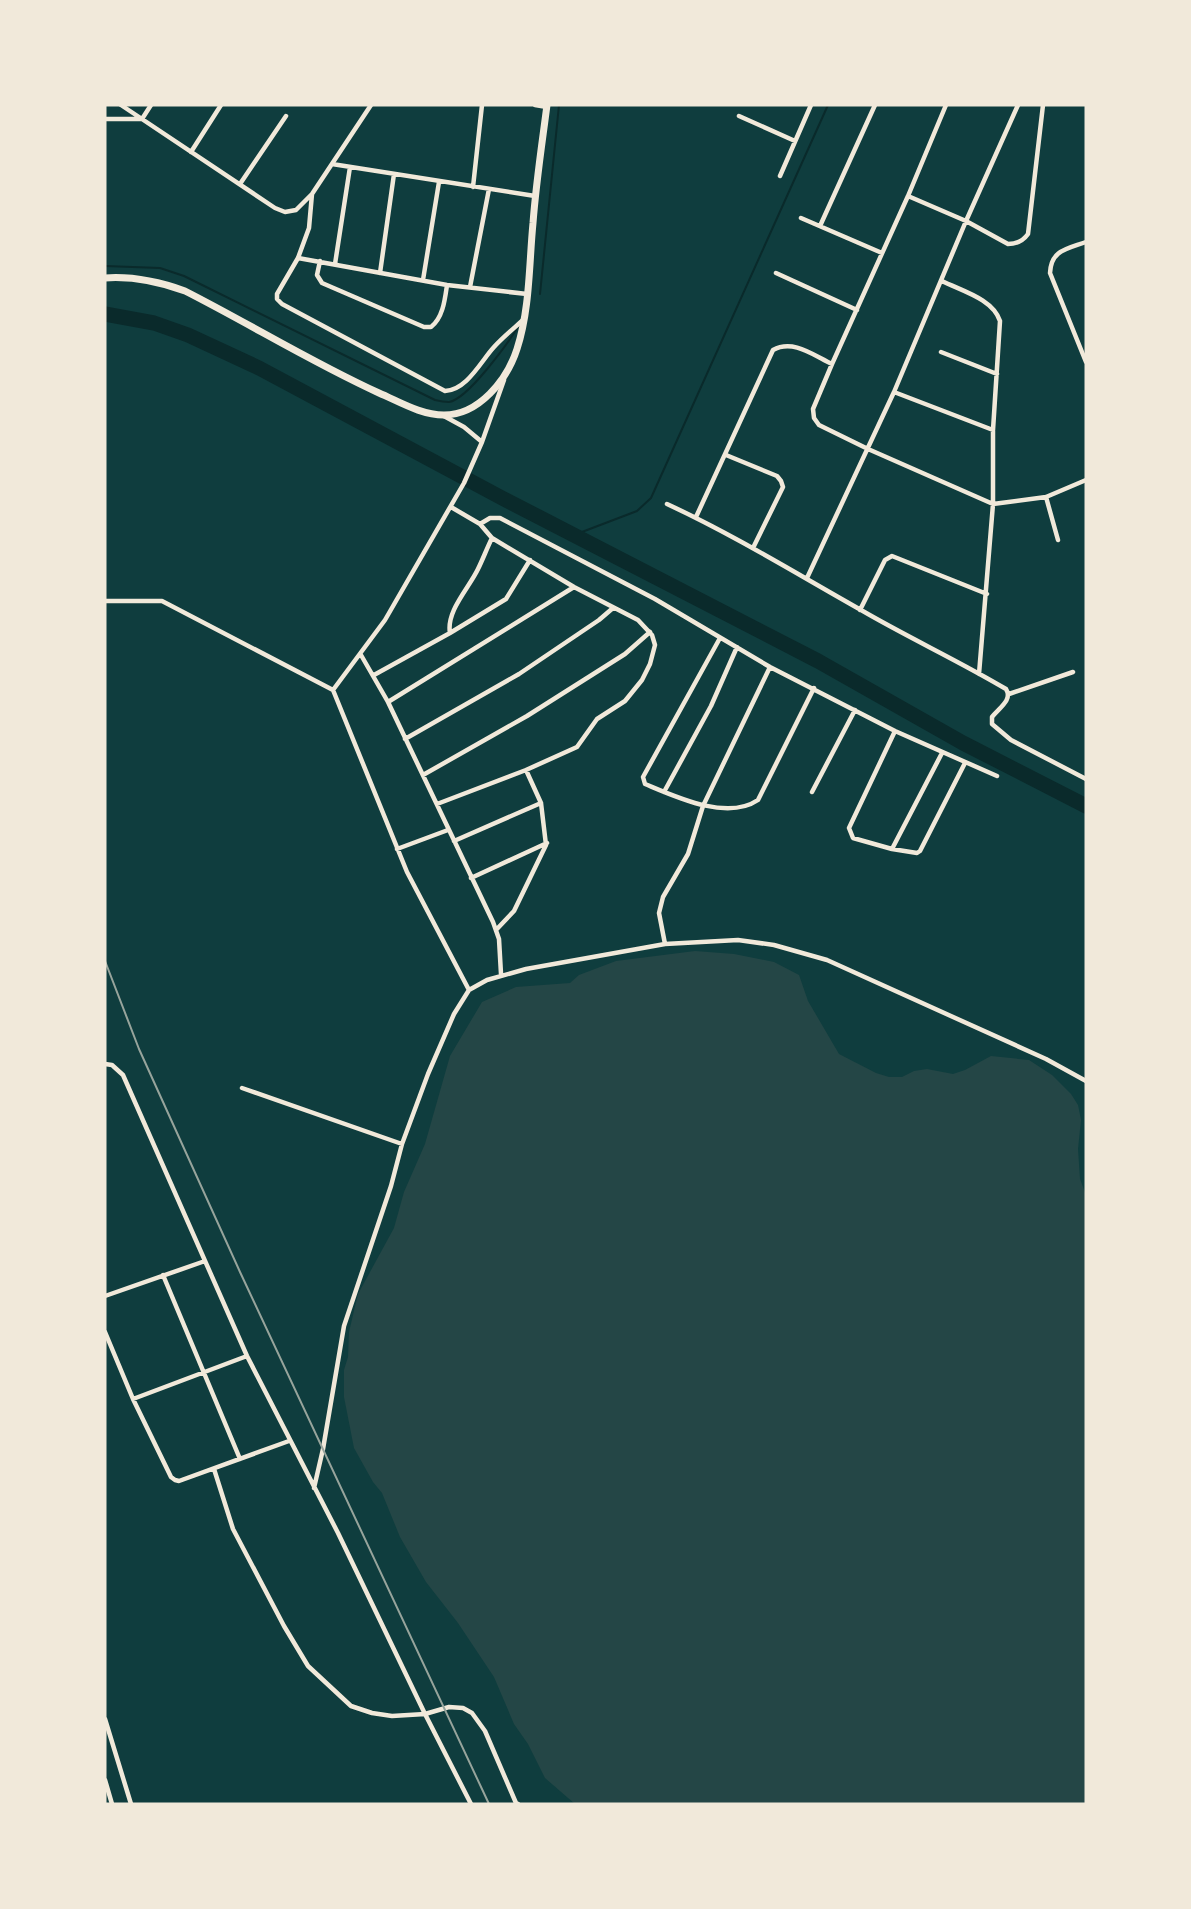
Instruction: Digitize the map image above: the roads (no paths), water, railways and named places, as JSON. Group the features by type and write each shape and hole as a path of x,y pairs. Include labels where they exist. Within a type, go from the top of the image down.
{"main road":[{"path":"105,278 162,282 186,291 359,384 417,410 442,415 469,409 489,394 506,375 517,350 525,319 535,196 547,106"}],"street":[{"path":"121,105 274,208 285,212 296,210 312,194 371,105"},
{"path":"142,119 151,105"},
{"path":"191,152 221,105"},
{"path":"472,187 482,105"},
{"path":"535,105 547,106"},
{"path":"780,176 811,105"},
{"path":"820,226 875,105"},
{"path":"946,105 813,409 814,418 819,425 868,449 993,504 1046,497 1086,480"},
{"path":"807,578 894,392 1018,105"},
{"path":"908,196 966,221 1008,244 1019,242 1028,234 1043,105"},
{"path":"240,184 286,116"},
{"path":"739,116 795,141"},
{"path":"105,119 142,119"},
{"path":"332,164 535,196"},
{"path":"335,264 350,167"},
{"path":"380,273 394,174"},
{"path":"423,280 439,182"},
{"path":"470,287 489,189"},
{"path":"312,194 309,228 298,258 277,294 279,301 445,391 451,391 462,384 495,345 525,319"},
{"path":"801,218 882,253"},
{"path":"1086,242 1058,253 1050,262 1050,273 1086,362"},
{"path":"298,258 447,285 527,294"},
{"path":"320,261 317,276 322,283 424,327 431,327 436,322 446,298 447,285"},
{"path":"776,273 857,310"},
{"path":"942,281 991,306 997,312 1000,321 993,430 993,504 979,674"},
{"path":"696,517 773,350 790,345 832,364"},
{"path":"941,352 997,374"},
{"path":"333,690 385,620 451,507 474,463 506,375"},
{"path":"894,392 993,430"},
{"path":"442,415 464,427 482,442"},
{"path":"726,455 777,476 783,487 753,548"},
{"path":"1046,497 1058,540"},
{"path":"667,504 753,548 860,610 1006,689 1009,694 1008,699 991,718 992,724 1011,740 1086,779"},
{"path":"437,804 526,770 577,747 600,716 625,701 642,680 650,664 655,645 650,632 638,620 530,561 492,538 480,525 451,507"},
{"path":"480,525 490,518 500,518 655,599 770,667 942,753 997,776"},
{"path":"450,633 450,621 478,570 492,538"},
{"path":"860,610 885,560 892,556 987,594"},
{"path":"374,675 506,599 530,561"},
{"path":"388,702 574,587"},
{"path":"105,601 162,601 333,690 407,872 469,990"},
{"path":"405,739 519,674 613,608"},
{"path":"423,775 527,716 625,654 650,632"},
{"path":"720,638 643,777 645,784 703,806 751,805 758,800 814,688"},
{"path":"664,792 711,706 737,647"},
{"path":"361,655 388,702 496,930 499,939 501,974"},
{"path":"664,944 659,913 663,897 688,854 703,806 770,667"},
{"path":"1009,694 1073,672"},
{"path":"812,792 855,710"},
{"path":"896,730 849,828 853,838 912,854 920,851 965,763"},
{"path":"892,849 942,753"},
{"path":"496,930 514,911 547,843 541,803 526,770"},
{"path":"454,842 541,803"},
{"path":"397,849 448,830"},
{"path":"471,878 547,843"},
{"path":"314,1488 344,1326 391,1186 402,1144 454,1014 469,990 487,980 501,974 664,944 738,940 774,945 827,960 1046,1059 1086,1081"},
{"path":"105,1064 112,1065 123,1076 247,1356 338,1533 471,1804"},
{"path":"242,1088 402,1144"},
{"path":"105,1296 205,1261"},
{"path":"163,1275 240,1459"},
{"path":"105,1332 133,1399 171,1477 175,1480 179,1481 289,1441"},
{"path":"133,1399 247,1356"},
{"path":"214,1469 233,1528 284,1626 308,1666 351,1706 372,1713 392,1716 425,1714 449,1707 463,1708 472,1713 485,1731 517,1804"},
{"path":"105,1719 107,1735 131,1804"},
{"path":"105,1780 112,1804"}],"waterway":[{"path":"540,294 559,105"},
{"path":"574,535 637,511 651,498 828,105"},
{"path":"105,266 160,268 184,276 435,400 449,402 457,399 477,381 519,325"},
{"path":"105,314 154,323 188,335 259,368 502,498 818,661 963,743 1086,806"}],"railway":[{"path":"105,961 139,1049 240,1272 489,1804"}]}
